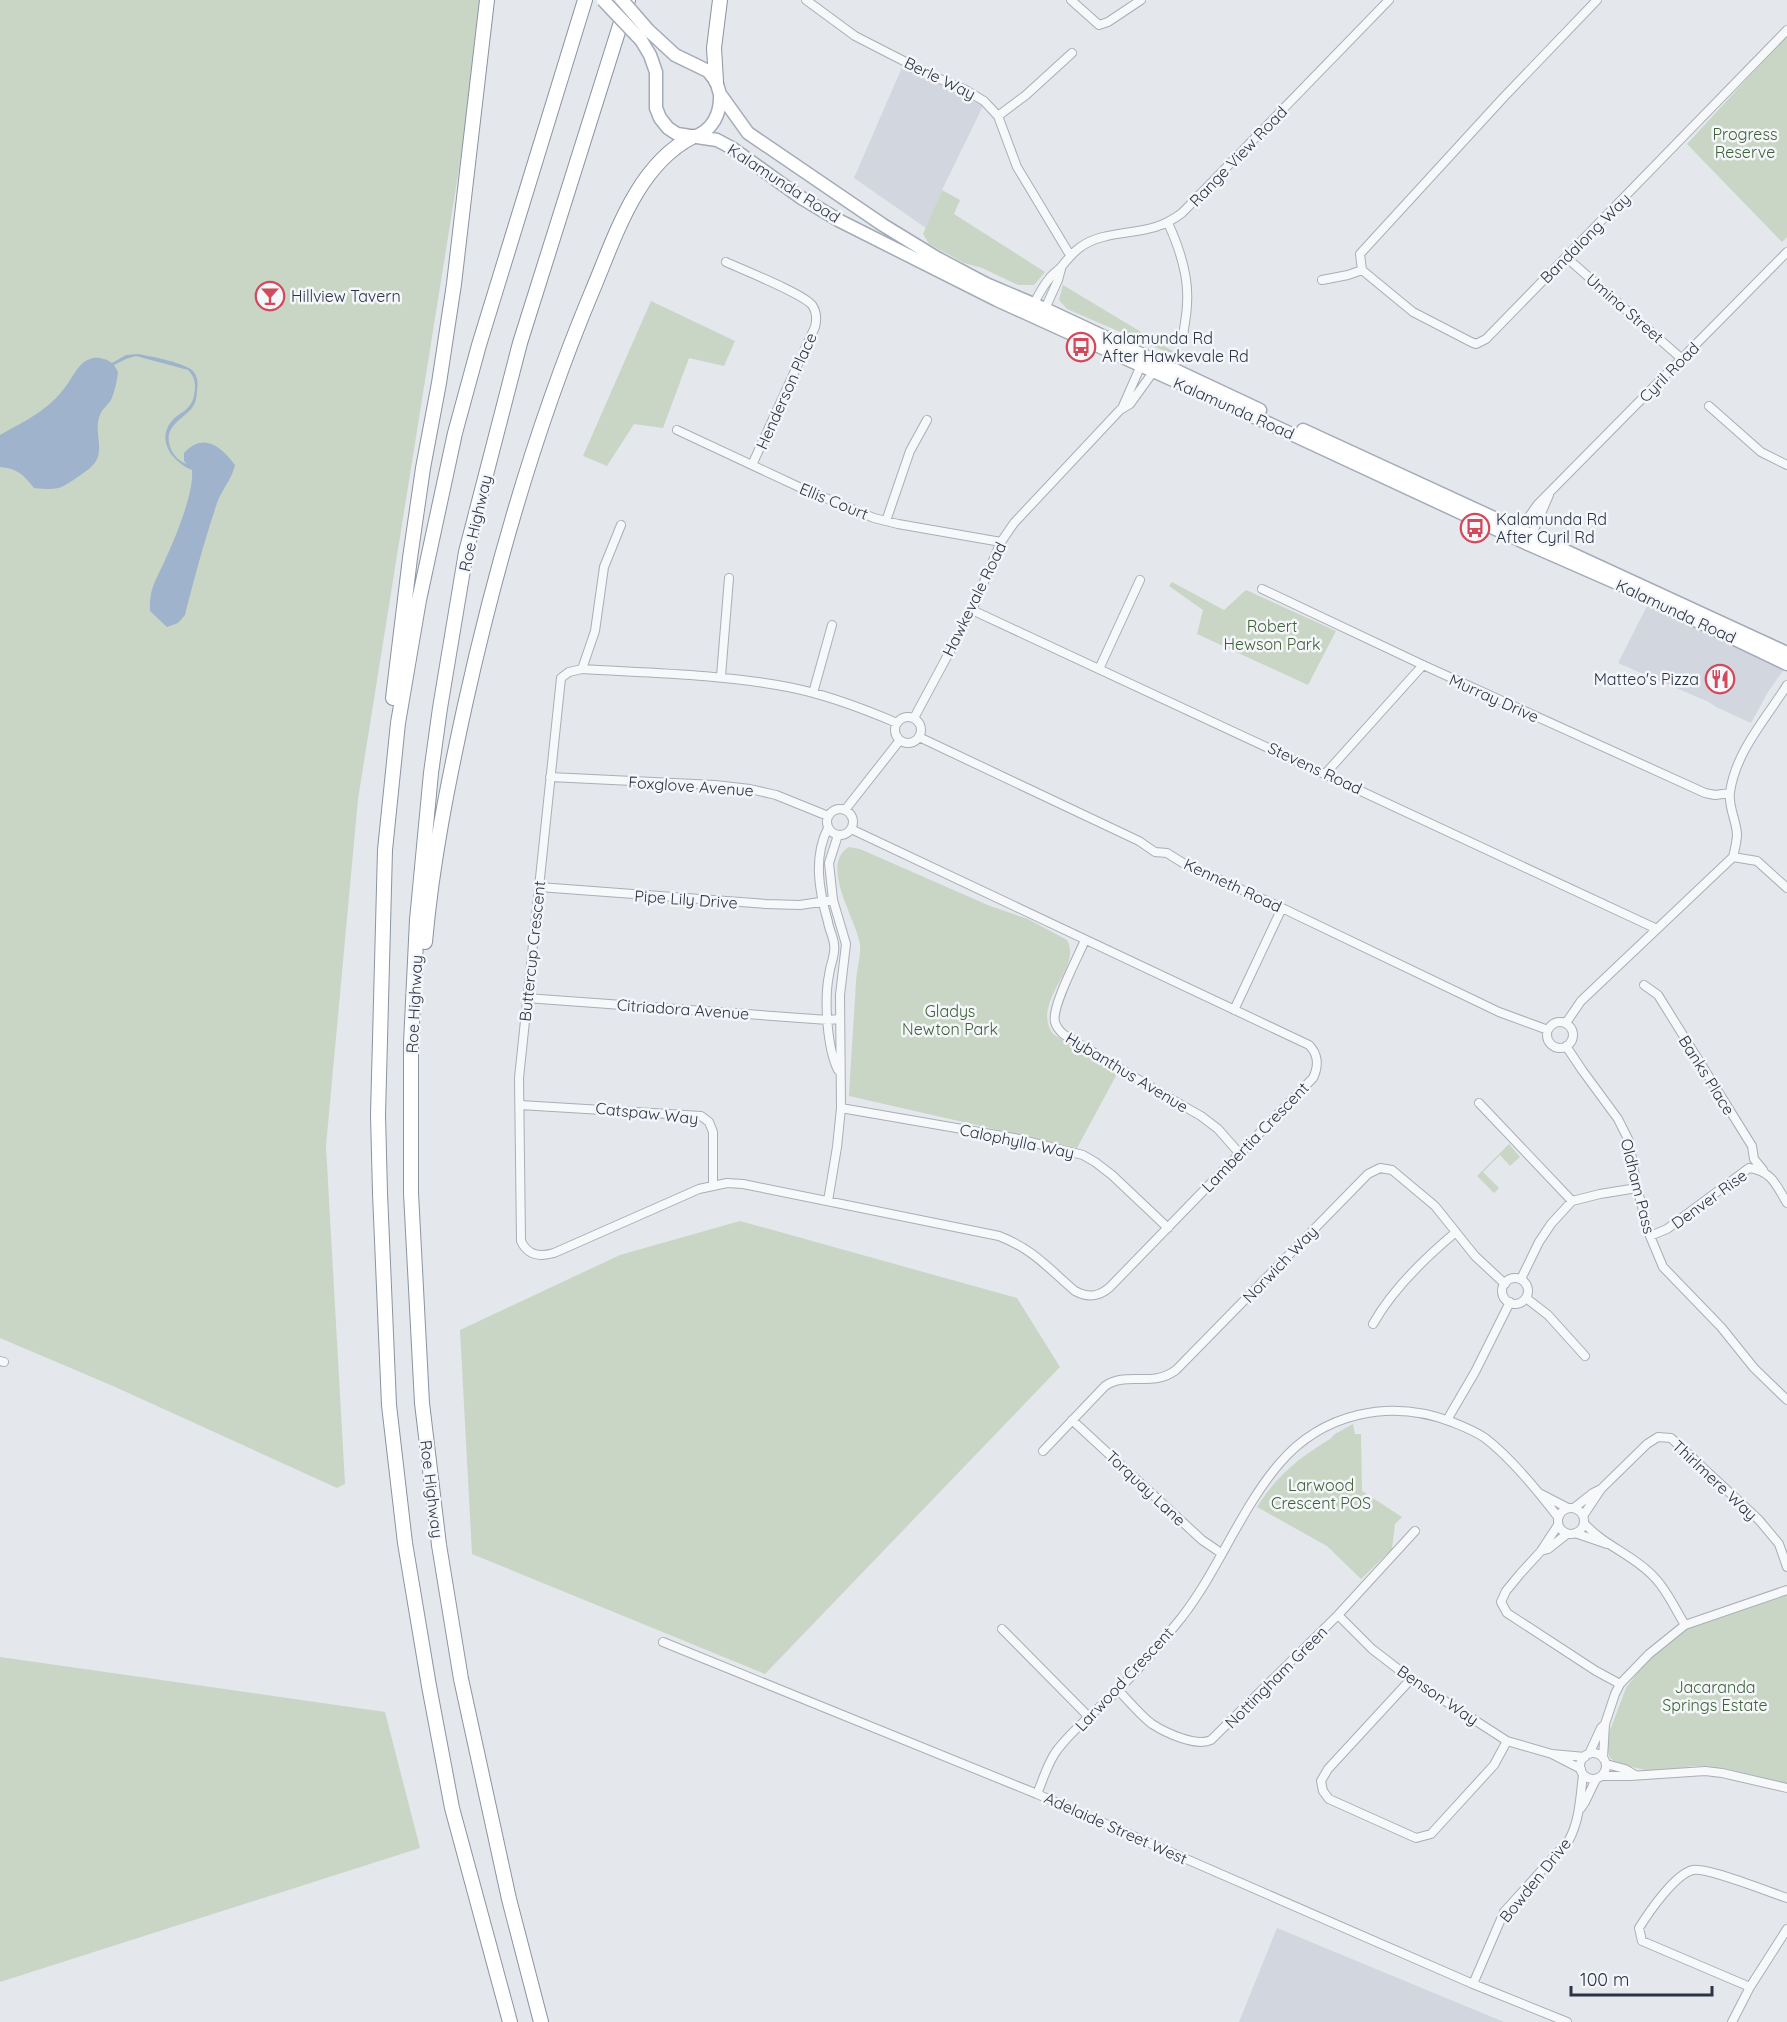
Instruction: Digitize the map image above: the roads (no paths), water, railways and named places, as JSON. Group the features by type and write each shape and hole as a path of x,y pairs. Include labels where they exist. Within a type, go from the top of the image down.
{"highway":[{"path":"385,850 393,698 410,558 455,274 487,0"},
{"name":"Roe Highway","path":"510,2022 450,1797 405,1543 389,1405 378,1115 385,850 400,712 419,600 455,433 486,322 585,0"},
{"name":"Roe Highway","path":"542,2022 509,1899 461,1679 439,1545 422,1403 411,1193 411,1064 417,920 431,773 466,552 520,343 628,0"},
{"path":"718,88 714,48 720,0"},
{"path":"414,1248 418,1049 426,931 452,765 487,608 508,529 544,420 577,327 608,253 631,202 642,184 662,159 677,145 692,137"}],"main road":[{"name":"Kalamunda Road","path":"603,0 644,35 708,71 748,133 874,219 958,269 1037,311 1523,537 1787,664"},
{"name":"Kalamunda Road","path":"622,0 644,35 656,72 656,108 668,128 677,134 717,140 732,147 800,197 840,221 951,278 1037,311"},
{"path":"692,137 710,128 717,118 721,106 718,88"},
{"name":"Kalamunda Road","path":"1523,537 1787,652"}],"street":[{"name":"Berle Way","path":"806,0 855,36 977,95 998,116 1017,167 1070,255"},
{"path":"1071,0 1099,25 1108,22 1141,0"},
{"name":"Range View Road","path":"1037,311 1048,279 1070,255 1094,240 1145,231 1168,223 1191,205 1389,0"},
{"path":"1323,280 1362,270 1360,257 1362,250 1597,0"},
{"name":"Bandalong Way","path":"1362,270 1413,312 1476,344 1486,339 1787,30"},
{"path":"998,116 1026,95 1072,53"},
{"path":"1168,223 1181,260 1186,286 1188,302 1183,337"},
{"name":"Cyril Road","path":"1523,537 1538,504 1787,252"},
{"name":"Umina Street","path":"1567,258 1682,359"},
{"name":"Henderson Place","path":"726,262 805,298 815,310 817,318 815,327 752,465"},
{"name":"Range View Road","path":"1037,311 1058,280 1061,267"},
{"name":"Hawkevale Road","path":"914,718 972,610 1001,542 1014,523 1120,410 1130,394 1143,361"},
{"name":"Hawkevale Road","path":"1120,410 1130,404 1156,367"},
{"path":"1709,406 1761,452 1787,465"},
{"path":"886,521 910,451 927,420"},
{"name":"Ellis Court","path":"677,430 820,496 886,521 1001,542"},
{"name":"Cyril Road","path":"1523,537 1551,491"},
{"path":"621,525 604,567 595,631 582,669 721,676 790,687 863,709 897,723"},
{"path":"721,676 729,578"},
{"path":"1099,669 1140,580"},
{"name":"Murray Drive","path":"1262,589 1705,793 1715,795 1730,793"},
{"name":"Stevens Road","path":"972,610 1657,929"},
{"path":"813,693 832,625"},
{"path":"1326,773 1424,665"},
{"name":"Buttercup Crescent","path":"582,669 569,672 561,678 560,683 526,998 519,1078 521,1241 524,1248 530,1253 546,1255 554,1253 677,1197 713,1185 743,1184 828,1201"},
{"path":"1566,1023 1581,1001 1733,857 1737,832 1731,808 1730,793 1733,777 1753,734 1787,685"},
{"path":"1777,702 1787,694"},
{"path":"905,717 914,718 921,726 919,737 910,743 900,740 895,732 897,723 905,717"},
{"name":"Kenneth Road","path":"919,737 1139,842 1155,852 1167,853 1183,863 1499,1012 1548,1030"},
{"path":"845,810 900,740"},
{"name":"Foxglove Avenue","path":"550,777 715,785 750,789 776,795 828,816"},
{"path":"828,828 834,834 843,834 851,829 852,818 845,810 834,810 828,816 828,828 820,848 819,863 822,903 834,944 834,954 828,976 828,1020 833,1056 839,1071"},
{"name":"Lambertia Crescent","path":"828,1201 999,1236 1031,1251 1082,1295 1104,1293 1313,1078 1317,1060 1309,1045 851,829"},
{"path":"828,1201 841,1108 839,1018 841,975 845,963 846,944 833,900 829,863 838,835"},
{"path":"1733,857 1757,861 1787,888"},
{"name":"Pipe Lily Drive","path":"539,887 800,905 833,900"},
{"path":"1234,1010 1282,908"},
{"name":"Hybanthus Avenue","path":"1085,940 1057,1004 1055,1022 1058,1028 1063,1034 1201,1116 1218,1129 1240,1154"},
{"name":"Banks Place","path":"1644,986 1658,995 1752,1146 1754,1159 1762,1170"},
{"name":"Citriadora Avenue","path":"526,998 828,1020 839,1018"},
{"path":"1558,1022 1566,1023 1573,1033 1572,1041 1559,1048 1551,1045 1548,1030 1558,1022"},
{"name":"Oldham Pass","path":"1566,1046 1618,1119 1629,1141 1636,1188 1650,1236 1663,1267 1720,1327 1754,1368 1787,1400"},
{"path":"1479,1103 1572,1201"},
{"name":"Catspaw Way","path":"520,1104 701,1116 709,1122 713,1132 713,1185"},
{"name":"Calophylla Way","path":"841,1108 1014,1138 1038,1146 1083,1155 1112,1175 1168,1228"},
{"name":"Norwich Way","path":"1043,1450 1112,1381 1158,1379 1167,1377 1176,1370 1368,1174 1380,1168 1392,1170 1435,1206 1483,1265 1505,1284"},
{"name":"Denver Rise","path":"1650,1236 1667,1229 1749,1168 1762,1170 1786,1199"},
{"path":"1521,1279 1539,1242 1551,1224 1572,1201 1636,1188"},
{"path":"1373,1324 1383,1307 1435,1250 1456,1232"},
{"path":"1510,1279 1521,1279 1528,1287 1526,1298 1521,1303 1510,1302 1503,1294 1505,1284 1510,1279"},
{"path":"1526,1298 1548,1315 1585,1356"},
{"path":"1447,1420 1475,1372 1510,1302"},
{"name":"Larwood Crescent","path":"1037,1794 1056,1750 1118,1690 1181,1617 1279,1463 1311,1436 1345,1418 1372,1411 1430,1415 1484,1437 1539,1492"},
{"name":"Torquay Lane","path":"1072,1420 1202,1540 1221,1552"},
{"name":"Thirlmere Way","path":"1584,1520 1601,1489 1647,1444 1658,1437 1671,1438 1759,1520 1779,1544 1787,1567"},
{"name":"Thirlmere Way","path":"1571,1508 1601,1489"},
{"path":"1539,1492 1580,1511 1584,1520 1607,1544 1635,1561 1655,1577 1685,1625"},
{"path":"1539,1492 1558,1521 1561,1530 1607,1544"},
{"path":"1571,1508 1562,1511 1541,1551 1506,1592 1502,1602 1507,1613 1620,1684"},
{"path":"1541,1551 1581,1529 1584,1520"},
{"name":"Nottingham Green","path":"1118,1690 1151,1723 1191,1742 1205,1743 1217,1736 1338,1615 1415,1531"},
{"path":"1599,1778 1606,1770 1605,1724 1609,1710 1620,1684 1648,1654 1685,1625 1787,1590"},
{"name":"Benson Way","path":"1338,1615 1372,1649 1412,1679 1507,1742 1552,1754 1587,1756"},
{"path":"1002,1629 1089,1717"},
{"name":"Adelaide Street West","path":"663,1642 1037,1794 1473,1984 1567,2022"},
{"path":"1412,1679 1329,1769 1321,1781 1323,1791 1329,1799 1416,1838 1431,1834 1494,1765 1507,1742"},
{"path":"1605,1724 1587,1756 1581,1762 1582,1772 1589,1779 1705,1772 1722,1773 1787,1788"},
{"name":"Benson Way","path":"1552,1754 1582,1772"},
{"path":"1587,1756 1595,1754 1635,1775"},
{"name":"Bowden Drive","path":"1581,1808 1579,1800 1582,1772"},
{"name":"Bowden Drive","path":"1473,1984 1504,1912 1569,1840 1581,1808 1599,1778"},
{"path":"1750,1987 1642,1941 1639,1928 1681,1875 1694,1870 1708,1872 1787,1898"},
{"path":"1732,2022 1750,1987 1787,1929"}],"water":[{"path":"138,354 184,366 196,376 198,386 194,404 188,413 174,425 169,435 171,449 176,456 187,464 184,461 184,453 198,443 205,443 218,447 235,465 217,503 185,615 178,623 167,627 150,611 150,603 154,583 179,527 192,479 192,470 181,464 171,454 165,436 170,423 188,408 194,396 195,382 188,370 136,356 114,365 118,372 115,390 98,420 98,457 89,469 65,485 56,489 34,488 20,473 0,467 0,435 52,402 83,363 96,358 112,363 126,355"}],"place":[{"name":"Hillview Tavern","path":"270,296"},
{"name":"Kalamunda Rd After Hawkevale Rd","path":"1081,347"},
{"name":"Kalamunda Rd After Cyril Rd","path":"1475,528"},
{"name":"Matteo's Pizza","path":"1720,679"}],"park label":[{"name":"Progress Reserve","path":"1745,143"},
{"name":"Robert Hewson Park","path":"1272,635"},
{"name":"Gladys Newton Park","path":"950,1020"},
{"name":"Larwood Crescent POS","path":"1321,1494"},
{"name":"Jacaranda Springs Estate","path":"1715,1696"}]}
